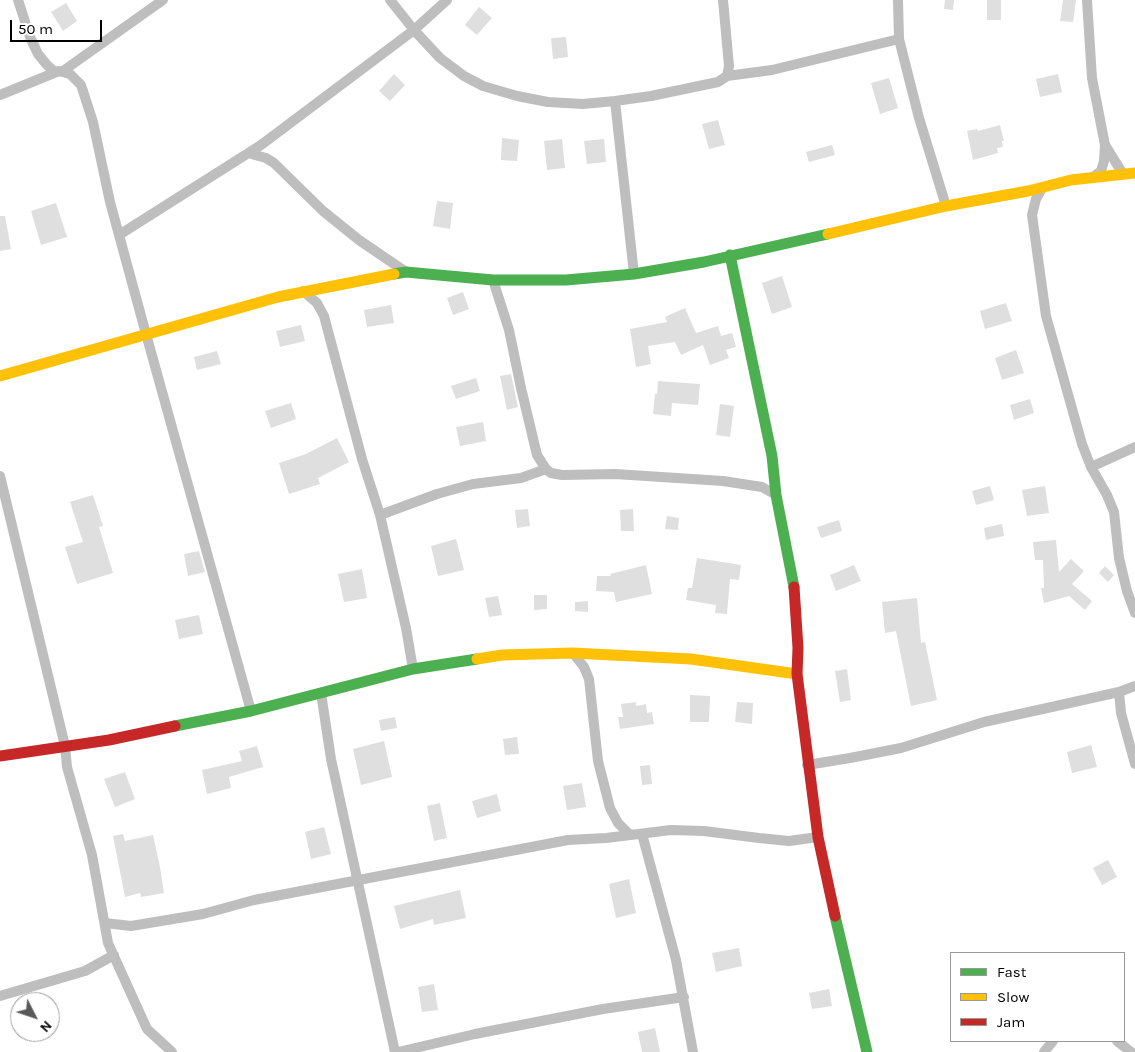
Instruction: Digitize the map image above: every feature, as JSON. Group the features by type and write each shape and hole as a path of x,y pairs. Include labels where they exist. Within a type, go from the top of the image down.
{"street":[{"path":"18,0 30,37 38,54 59,72 70,74 81,85 93,122 110,202 251,710"},
{"path":"0,95 59,72 163,0"},
{"path":"390,0 440,58 464,76 483,86 517,96 548,102 583,104 615,101 718,82 727,76 772,70 899,39"},
{"path":"119,235 261,145 414,30 447,0"},
{"path":"723,0 729,66 727,76"},
{"path":"898,0 899,39 919,118 946,206"},
{"path":"1087,0 1092,78 1105,145 1101,171 1093,177"},
{"path":"615,101 634,274"},
{"path":"1105,145 1129,173"},
{"path":"248,153 266,158 274,163 323,211 406,272"},
{"path":"0,376 269,299 406,272 493,280 566,280 634,274 704,262 946,206 1018,193 1071,180 1129,173"},
{"path":"1032,215 1036,199 1042,188"},
{"path":"1018,193 1027,202 1032,215 1046,316 1082,444 1091,467 1107,495 1114,512 1119,558 1127,591 1135,613"},
{"path":"730,255 772,456 776,495 794,587 798,648 796,674 818,837 846,968 867,1052"},
{"path":"493,280 509,330 536,455 551,473 562,475 615,474 723,481 762,487 776,495"},
{"path":"303,292 317,303 324,316 362,459 380,516 406,628 413,669"},
{"path":"1091,467 1135,447"},
{"path":"380,516 437,494 473,484 521,478 546,469"},
{"path":"0,476 65,746 67,767 92,854 108,943 147,1029 172,1052"},
{"path":"0,756 109,740 251,710 413,669 502,655 573,653 691,659 796,674"},
{"path":"573,653 584,667 589,678 598,762 610,808 618,823 630,835"},
{"path":"807,765 901,748 984,722 1120,692 1135,686"},
{"path":"1120,692 1121,713 1135,764"},
{"path":"320,693 331,759 396,1052 475,1034 603,1009 684,997"},
{"path":"104,923 131,926 203,914 254,900 568,840 671,830 704,831 789,841 818,837"},
{"path":"642,834 663,908 684,997 693,1052"},
{"path":"0,996 85,971 114,955"},
{"path":"1044,1052 1052,1042"},
{"path":"1118,1042 1131,1052"}],"building":[{"path":"945,0 954,0 953,10 944,9"},
{"path":"987,0 1001,0 1001,20 987,20"},
{"path":"1063,0 1076,0 1073,22 1060,21"},
{"path":"66,3 77,21 63,31 51,12"},
{"path":"479,7 492,18 477,35 465,25"},
{"path":"566,37 568,57 553,59 551,38"},
{"path":"394,74 405,85 390,101 379,91"},
{"path":"1058,74 1062,92 1040,97 1036,79"},
{"path":"889,78 898,108 880,114 871,83"},
{"path":"718,120 725,145 709,149 702,124"},
{"path":"1000,125 1004,141 1002,141 1003,147 997,148 998,153 973,160 967,131 977,129 978,131"},
{"path":"502,138 519,140 517,161 501,160"},
{"path":"562,139 565,168 547,170 544,141"},
{"path":"604,139 606,162 587,164 584,141"},
{"path":"832,145 835,155 809,162 806,152"},
{"path":"437,201 453,203 450,229 433,226"},
{"path":"56,203 67,237 41,245 31,211"},
{"path":"0,216 5,216 11,249 0,251"},
{"path":"782,276 792,307 772,314 762,283"},
{"path":"463,292 469,309 453,315 447,298"},
{"path":"1006,303 1012,321 985,329 980,311"},
{"path":"391,305 394,323 367,327 364,310"},
{"path":"685,308 696,333 718,326 721,336 732,333 736,347 726,350 729,358 710,365 703,345 681,355 675,342 648,346 651,364 636,367 630,329 667,322 665,317"},
{"path":"301,325 305,341 280,347 276,331"},
{"path":"1016,350 1024,373 1002,380 995,358"},
{"path":"217,351 221,364 197,370 194,357"},
{"path":"511,374 518,407 507,410 500,376"},
{"path":"476,378 480,391 456,399 451,386"},
{"path":"658,381 700,384 698,405 672,403 671,416 653,414"},
{"path":"1030,399 1034,413 1014,420 1010,405"},
{"path":"291,403 296,419 271,428 265,411"},
{"path":"720,404 734,406 730,437 716,435"},
{"path":"483,422 486,441 460,446 456,427"},
{"path":"337,438 349,462 318,478 320,484 289,494 279,463 306,454"},
{"path":"990,486 994,500 976,505 972,491"},
{"path":"1045,486 1049,513 1027,516 1022,490"},
{"path":"93,495 103,526 99,527 113,573 77,584 65,547 83,542 70,502"},
{"path":"528,509 530,526 517,528 515,510"},
{"path":"633,509 634,531 621,531 620,510"},
{"path":"667,516 679,518 678,530 665,529"},
{"path":"839,520 842,531 821,538 817,527"},
{"path":"1002,524 1004,536 986,540 984,528"},
{"path":"456,539 464,570 438,576 431,546"},
{"path":"1056,540 1059,572 1071,559 1084,571 1072,584 1092,601 1085,610 1069,596 1044,603 1041,588 1044,588 1043,560 1035,560 1033,542"},
{"path":"199,551 205,572 188,576 184,554"},
{"path":"697,558 741,565 739,580 730,579 727,614 715,613 716,605 686,600 688,588 692,588"},
{"path":"646,565 652,594 616,602 614,592 596,591 597,576 611,576 610,574"},
{"path":"854,565 861,581 836,591 830,575"},
{"path":"1105,566 1114,575 1108,582 1099,573"},
{"path":"362,569 367,598 344,602 338,574"},
{"path":"534,595 547,595 547,609 534,610"},
{"path":"498,596 502,615 489,617 485,598"},
{"path":"917,598 921,643 925,642 937,700 911,706 896,631 885,633 882,602"},
{"path":"588,601 588,612 575,611 575,602"},
{"path":"199,615 203,634 179,639 175,620"},
{"path":"847,669 851,700 840,702 835,671"},
{"path":"690,695 710,696 709,722 690,722"},
{"path":"636,702 636,706 646,704 647,713 652,712 654,724 620,729 618,717 623,717 621,704"},
{"path":"737,702 753,703 752,724 735,722"},
{"path":"395,717 397,728 381,731 379,720"},
{"path":"517,737 519,754 505,755 503,739"},
{"path":"384,741 392,777 361,785 353,749"},
{"path":"1091,745 1097,767 1072,773 1067,752"},
{"path":"257,746 263,767 229,777 231,788 207,794 202,770 242,761 239,751"},
{"path":"650,765 652,784 642,785 640,766"},
{"path":"125,772 135,799 115,807 104,779"},
{"path":"582,783 586,807 567,810 563,786"},
{"path":"497,794 501,811 477,818 472,801"},
{"path":"440,803 447,838 434,841 427,806"},
{"path":"324,827 331,854 311,859 305,832"},
{"path":"123,834 125,841 153,835 164,893 141,897 140,893 125,897 113,836"},
{"path":"1108,860 1117,877 1102,885 1093,868"},
{"path":"629,879 636,913 616,918 609,884"},
{"path":"460,890 466,918 434,925 433,919 400,929 394,906"},
{"path":"739,948 742,966 716,972 712,953"},
{"path":"434,984 438,1010 422,1012 418,987"},
{"path":"829,989 832,1006 812,1009 809,993"},
{"path":"655,1028 660,1052 642,1052 638,1032"}],"traffic: fast":[{"path":"394,274 406,272 493,280 566,280 634,274 704,262 828,234"},
{"path":"730,255 772,456 776,495 794,587"},
{"path":"175,726 251,711 413,669 477,659"},
{"path":"835,916 867,1052"}],"traffic: slow":[{"path":"828,234 946,206 1028,191 1071,180 1135,173"},
{"path":"0,376 278,297 394,274"},
{"path":"477,659 502,655 573,653 691,659 797,674"}],"traffic: jam":[{"path":"794,587 798,648 797,674 818,837 835,916"},
{"path":"0,756 109,740 175,726"}]}
